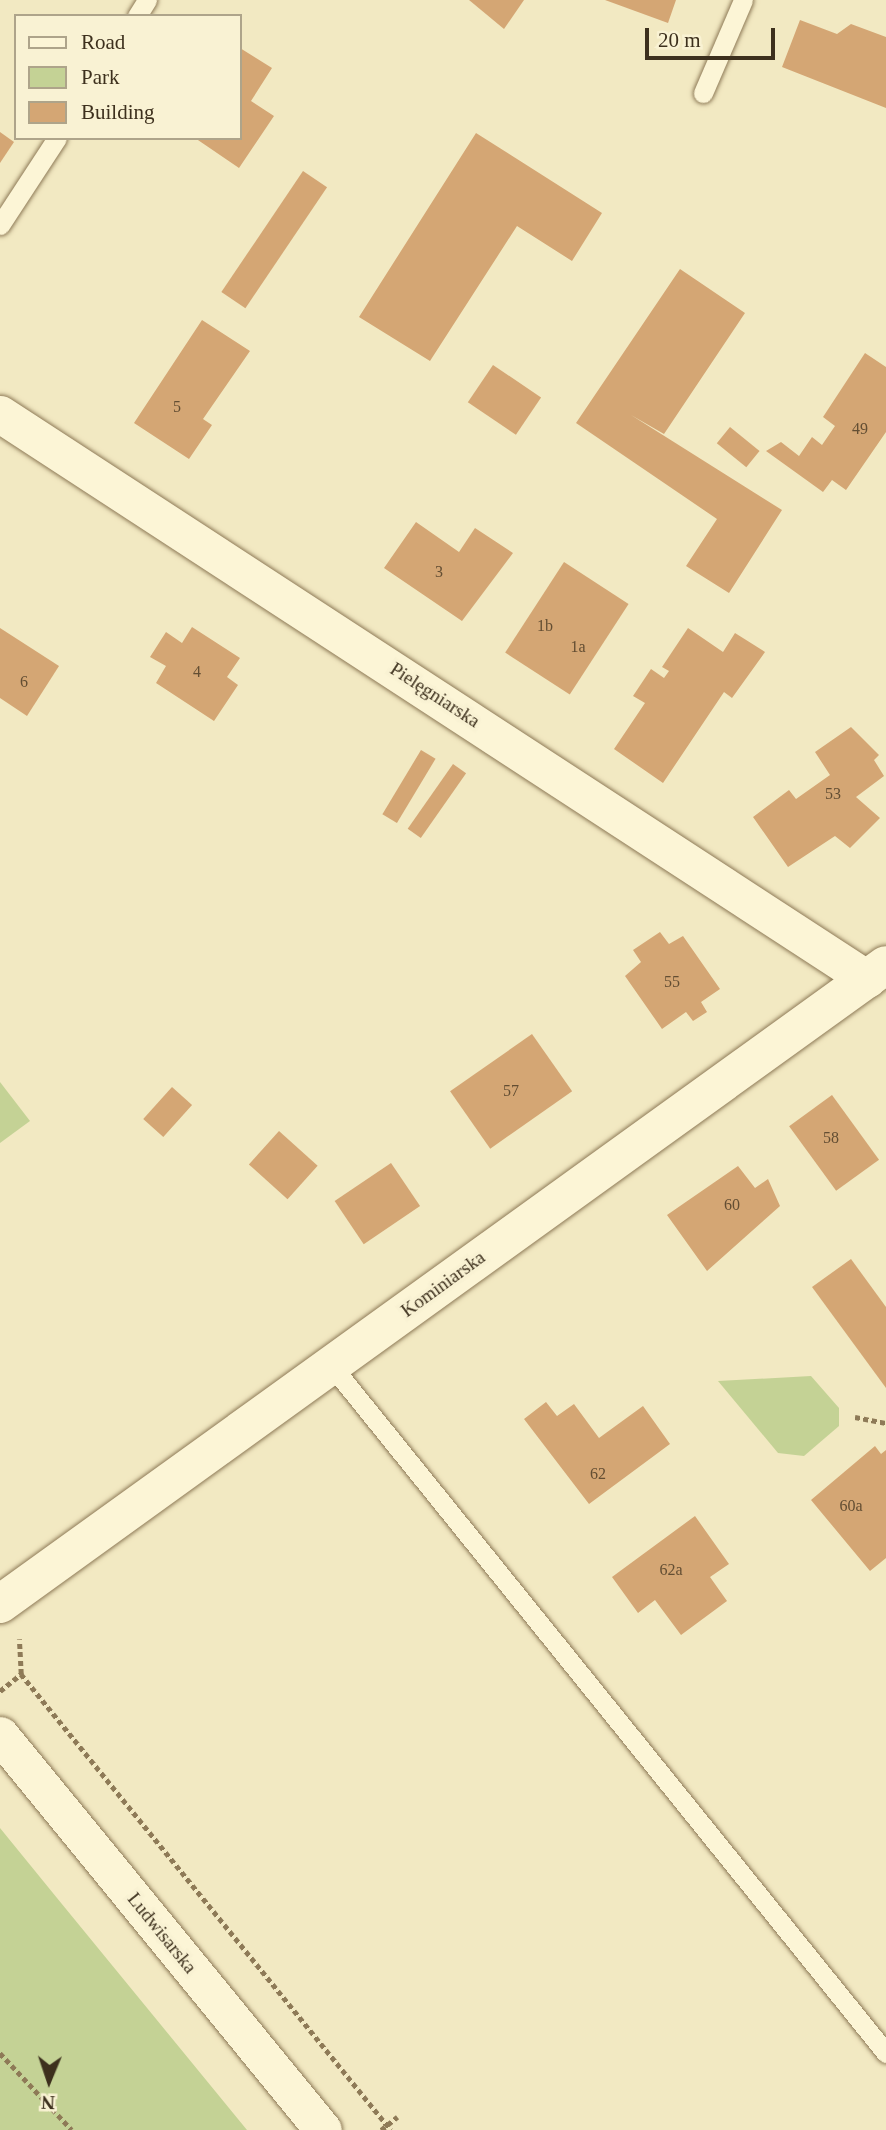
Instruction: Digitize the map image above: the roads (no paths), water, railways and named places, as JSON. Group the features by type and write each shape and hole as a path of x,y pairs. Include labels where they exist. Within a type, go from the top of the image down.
{"street":[{"name":"Pielęgniarska","path":"0,414 876,972"},
{"name":"Kominiarska","path":"1,1603 876,972"},
{"name":"Ludwisarska","path":"0,1735 323,2130"}],"lane":[{"path":"703,93 743,0"},
{"path":"0,225 56,140"},
{"path":"331,1365 886,2053"}]}
